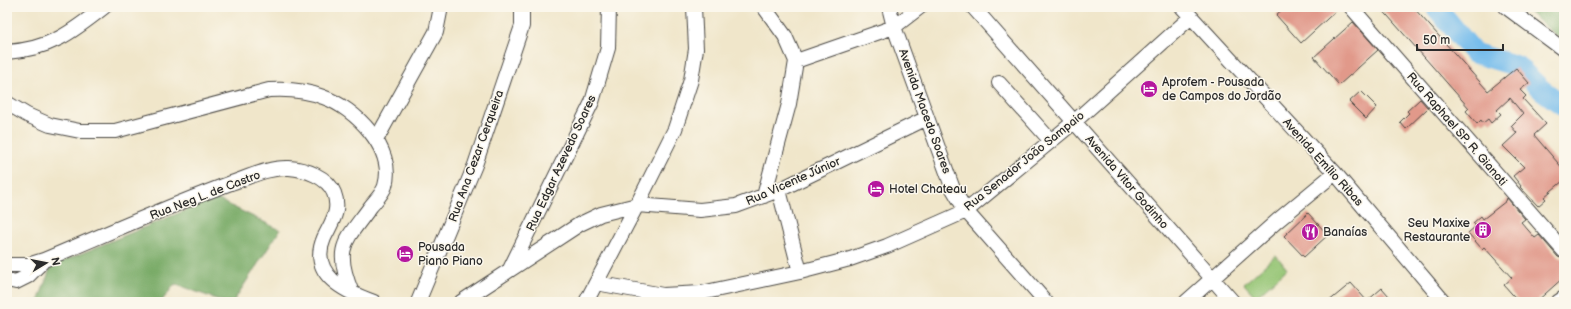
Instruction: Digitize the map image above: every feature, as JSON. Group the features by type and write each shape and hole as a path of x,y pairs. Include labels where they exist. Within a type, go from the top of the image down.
{"street":[{"path":"7,52 46,45 70,33 104,7"},
{"path":"376,140 436,32 440,12 439,7"},
{"name":"Rua Ana Cezar Cerqueira","path":"418,302 475,166 522,26 522,7"},
{"name":"Rua Edgar Azevedo Soares","path":"510,268 592,102 608,48 609,7"},
{"path":"586,302 675,129 691,80 696,49 694,7"},
{"path":"764,7 785,36 796,61 789,104 764,196"},
{"name":"Avenida Macedo Soares","path":"889,7 894,27 953,189 966,210 1046,302"},
{"path":"796,61 894,27 920,7"},
{"name":"Avenida Vitor Godinho","path":"973,7 1233,302"},
{"name":"Rua Raphael SP. R. Gianoti","path":"1351,7 1564,251"},
{"path":"1506,7 1564,50"},
{"name":"Rua Senador João Sampaio","path":"596,283 663,294 701,292 800,272 850,259 887,246 966,210 1074,122 1187,12"},
{"name":"Avenida Emílio Ribas","path":"1187,12 1335,173 1444,302"},
{"path":"999,82 1050,141"},
{"path":"7,103 27,115 50,125 80,131 115,131 269,90 290,89 324,97 354,114 376,140 384,156 387,173 385,188 346,240 341,256 344,274 352,293"},
{"name":"Rua Vicente Júnior","path":"462,302 510,268 580,224 601,214 637,205 700,210 736,206 779,190 927,118"},
{"name":"Rua Neg L. de Castro","path":"7,265 28,265 44,260 210,191 265,172 289,168 310,172 327,181 334,193 337,207 333,223 324,239 320,256 323,269 331,279 352,293 374,302"},
{"path":"1186,302 1211,278 1335,173"},
{"path":"779,190 800,272"},
{"path":"7,280 16,282 28,276 44,260"},
{"path":"1558,302 1564,298"}],"green space":[{"path":"1523,7 1564,7 1564,42"},
{"path":"215,198 280,230 233,302 224,302 175,284 161,302 38,302 51,266"},
{"path":"1276,255 1287,269 1256,297 1244,284"}],"building":[{"path":"1285,7 1340,7 1301,43 1276,15"},
{"path":"1380,7 1413,7 1488,91 1516,68 1529,83 1520,90 1526,96 1523,99 1546,124 1534,135 1564,170 1564,180 1544,197 1546,199 1538,206 1520,187 1521,186 1513,176 1524,167 1503,146 1517,133 1511,126 1523,114 1510,98 1497,110 1501,114 1491,123 1488,119 1483,123 1481,120 1477,124 1466,111 1469,108"},
{"path":"1353,22 1378,50 1339,85 1314,57"},
{"path":"1361,91 1377,107 1366,119 1349,102"},
{"path":"1420,99 1428,108 1406,129 1400,122 1409,113 1407,111"},
{"path":"1507,198 1525,219 1521,222 1535,238 1539,235 1558,257 1564,259 1564,277 1536,302 1519,302 1504,285 1512,278 1484,247 1482,249 1468,233 1476,226 1473,223 1481,216 1483,219 1506,201"},
{"path":"1308,213 1328,235 1304,257 1284,236"},
{"path":"1351,283 1367,301 1382,288 1389,296 1382,302 1328,302"}],"waterway":[{"path":"1436,7 1474,53 1517,66 1542,90 1564,106"}],"place":[{"name":"Aprofem - Pousada de Campos do Jordão","path":"1149,89"},
{"name":"Hotel Chateau","path":"876,189"},
{"name":"Seu Maxixe Restaurante","path":"1483,230"},
{"name":"Banaías","path":"1310,232"},
{"name":"Pousada Piano Piano","path":"405,254"}]}
